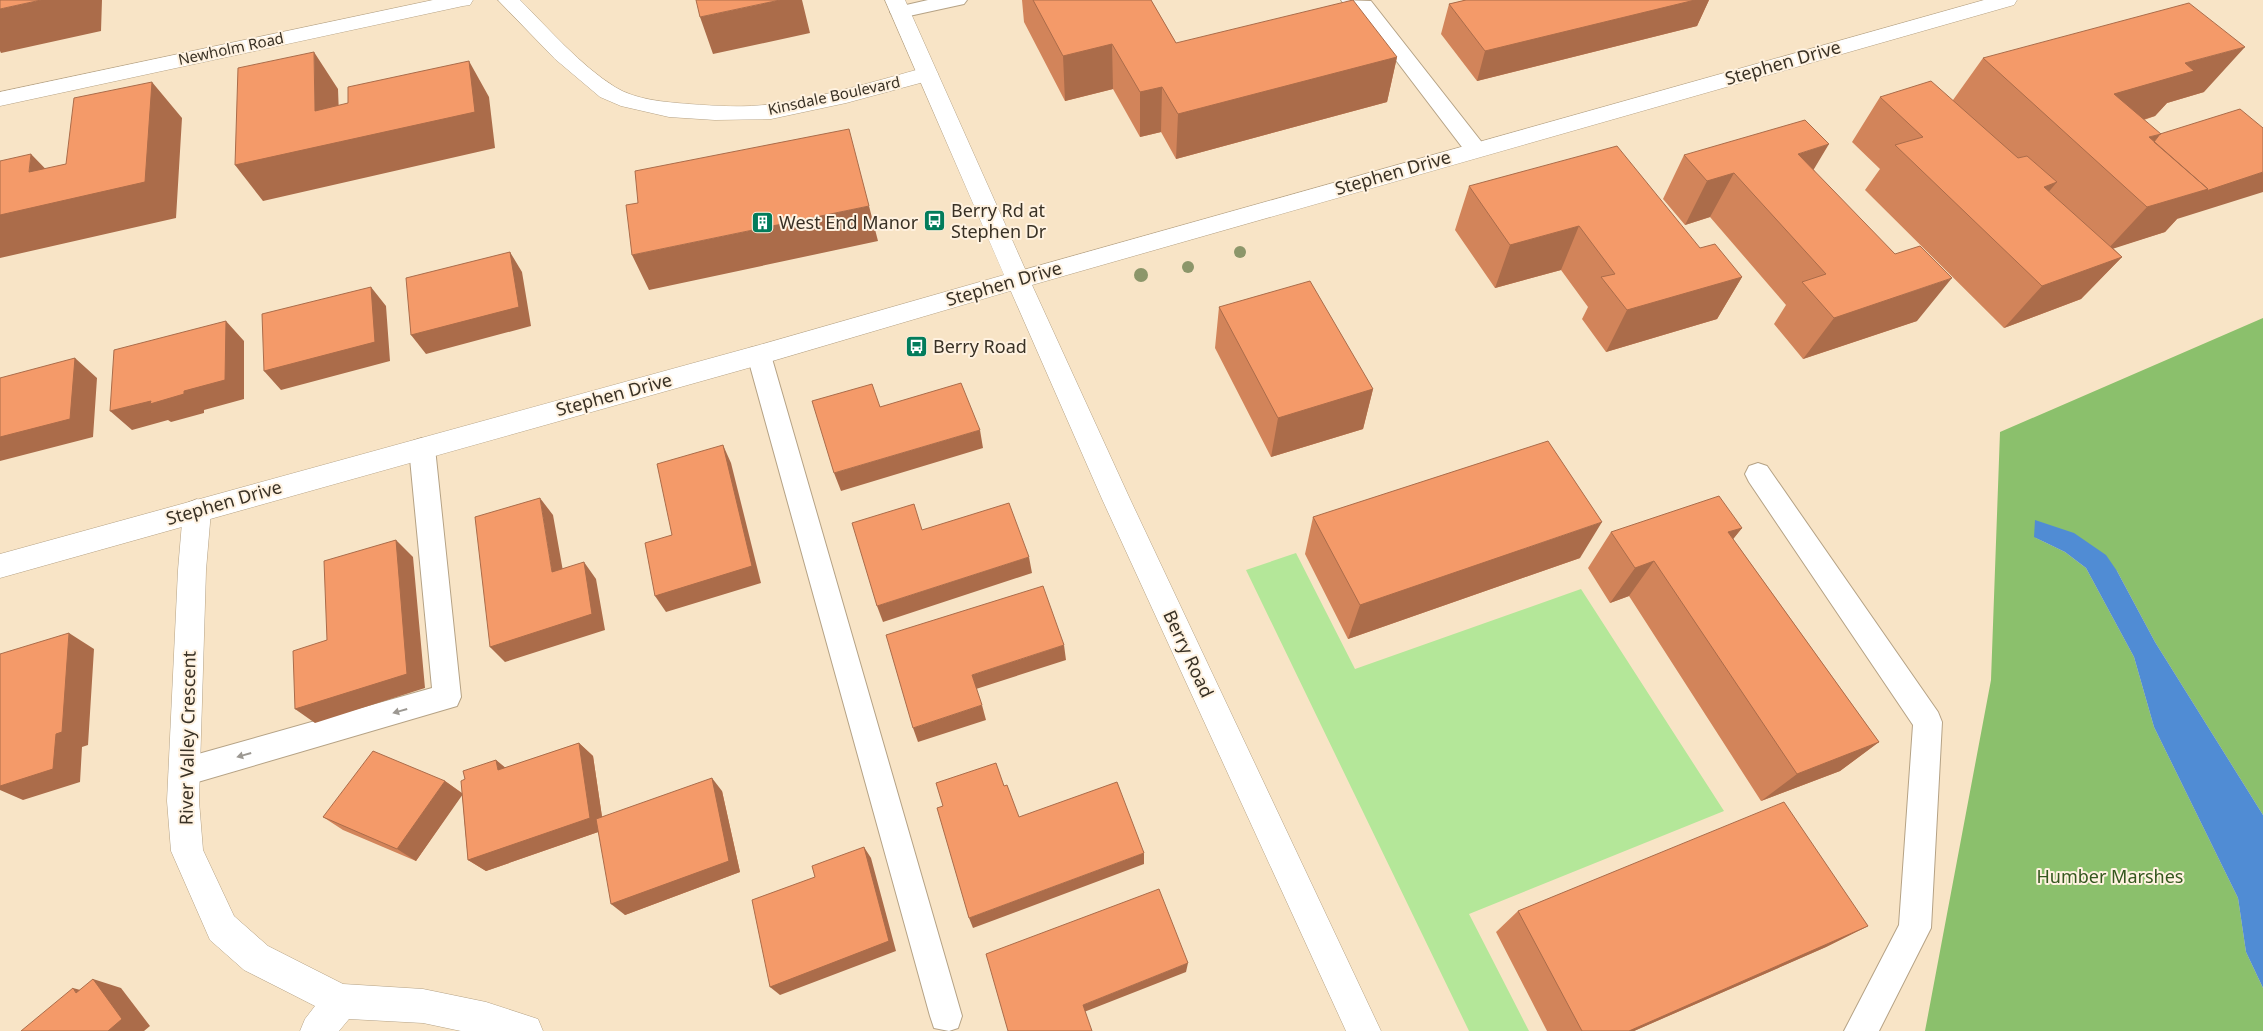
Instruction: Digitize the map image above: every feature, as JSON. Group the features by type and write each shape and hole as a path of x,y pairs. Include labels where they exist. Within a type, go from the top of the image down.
{"street":[{"name":"Newholm Road","path":"0,99 463,0"},
{"name":"Kinsdale Boulevard","path":"508,0 562,54 608,92 629,101 669,110 715,113 771,112 846,96 927,74"},
{"name":"Stephen Drive","path":"0,566 760,355 2007,0"},
{"name":"Berry Road","path":"897,6 1120,508 1364,1031"},
{"name":"River Valley Crescent","path":"196,511 183,801 188,851 222,928 256,958 341,1001 423,1006 486,1018 526,1031"},
{"path":"317,1031 341,1001"}],"lane":[{"path":"897,6 957,0"},
{"path":"1351,0 1364,5 1476,150"},
{"path":"760,355 946,1016"},
{"path":"184,772 447,697 422,448"},
{"path":"1758,474 1928,722 1916,928 1861,1031"}],"green space":[{"name":"Humber Marshes","path":"2263,318 2263,815 2155,642 2117,571 2034,537 2065,552 2086,568 2134,657 2154,727 2238,898 2246,952 2263,988 2263,1031 1925,1031 1991,680 2000,432"},
{"path":"1296,553 1355,669 1581,589 1724,811 1469,914 1529,1031 1469,1031 1246,570"}],"water":[{"path":"2035,520 2074,533 2106,555 2117,571 2155,642 2263,815 2263,988 2246,952 2238,898 2154,727 2134,657 2086,568 2065,552 2034,537"}],"building":[{"path":"0,0 41,0 0,9"},
{"path":"696,0 780,0 700,17"},
{"path":"1033,0 1151,0 1176,43 1353,0 1397,57 1178,114 1162,87 1140,92 1112,44 1063,56"},
{"path":"1466,0 1695,0 1485,51 1449,4"},
{"path":"2189,3 2245,47 2185,63 2194,71 2114,94 2161,134 2149,137 2208,189 2147,207 1983,58"},
{"path":"314,52 315,111 348,103 348,87 469,61 475,112 235,165 238,68"},
{"path":"1931,81 2018,158 2027,156 2057,182 2044,187 2122,257 2042,286 1895,145 1923,137 1880,97"},
{"path":"152,82 145,182 0,215 0,161 31,154 29,172 66,164 74,98"},
{"path":"2240,109 2263,128 2263,172 2206,191 2208,189 2154,142 2160,134"},
{"path":"1805,120 1829,144 1798,154 1895,254 1920,246 1952,278 1834,318 1802,282 1826,274 1734,173 1707,181 1684,155"},
{"path":"849,129 869,206 632,255 626,205 638,203 635,171"},
{"path":"1617,146 1700,248 1715,244 1742,277 1627,310 1601,277 1615,274 1579,226 1510,245 1469,186"},
{"path":"510,252 519,307 411,335 406,278"},
{"path":"1310,281 1373,389 1278,418 1219,307"},
{"path":"371,287 375,342 264,371 262,314"},
{"path":"226,321 225,380 184,391 184,394 150,404 151,401 110,411 114,350"},
{"path":"75,358 70,419 0,437 0,378"},
{"path":"961,383 980,430 834,473 812,401 872,384 880,407"},
{"path":"1548,441 1602,522 1360,605 1313,517"},
{"path":"723,445 752,566 655,596 645,543 672,535 657,464"},
{"path":"1719,496 1742,528 1728,532 1879,742 1797,774 1654,561 1635,568 1611,532"},
{"path":"540,498 552,572 584,562 592,614 490,647 475,517"},
{"path":"1009,503 1029,557 877,606 852,523 914,504 922,530"},
{"path":"396,540 407,674 295,709 293,651 327,640 324,561"},
{"path":"1043,586 1064,645 972,675 982,705 913,728 886,635"},
{"path":"69,633 62,732 56,734 53,769 0,786 0,654"},
{"path":"579,743 590,818 468,860 461,781 465,779 463,771 496,760 498,770"},
{"path":"373,751 445,781 397,849 323,817"},
{"path":"996,763 1004,786 1007,785 1019,817 1117,782 1144,853 969,918 937,808 943,806 936,783"},
{"path":"712,778 729,861 611,904 596,819"},
{"path":"1784,802 1868,926 1629,1031 1582,1031 1518,911"},
{"path":"864,847 889,941 770,987 752,900 815,877 812,866"},
{"path":"1159,889 1188,963 1083,1005 1092,1031 1008,1031 986,954"},
{"path":"93,979 122,1019 108,1031 21,1031 73,988 76,993"}],"place":[{"name":"Berry Rd at Stephen Dr","path":"935,221"},
{"name":"West End Manor","path":"763,223"},
{"name":"Berry Road","path":"917,347"}]}
